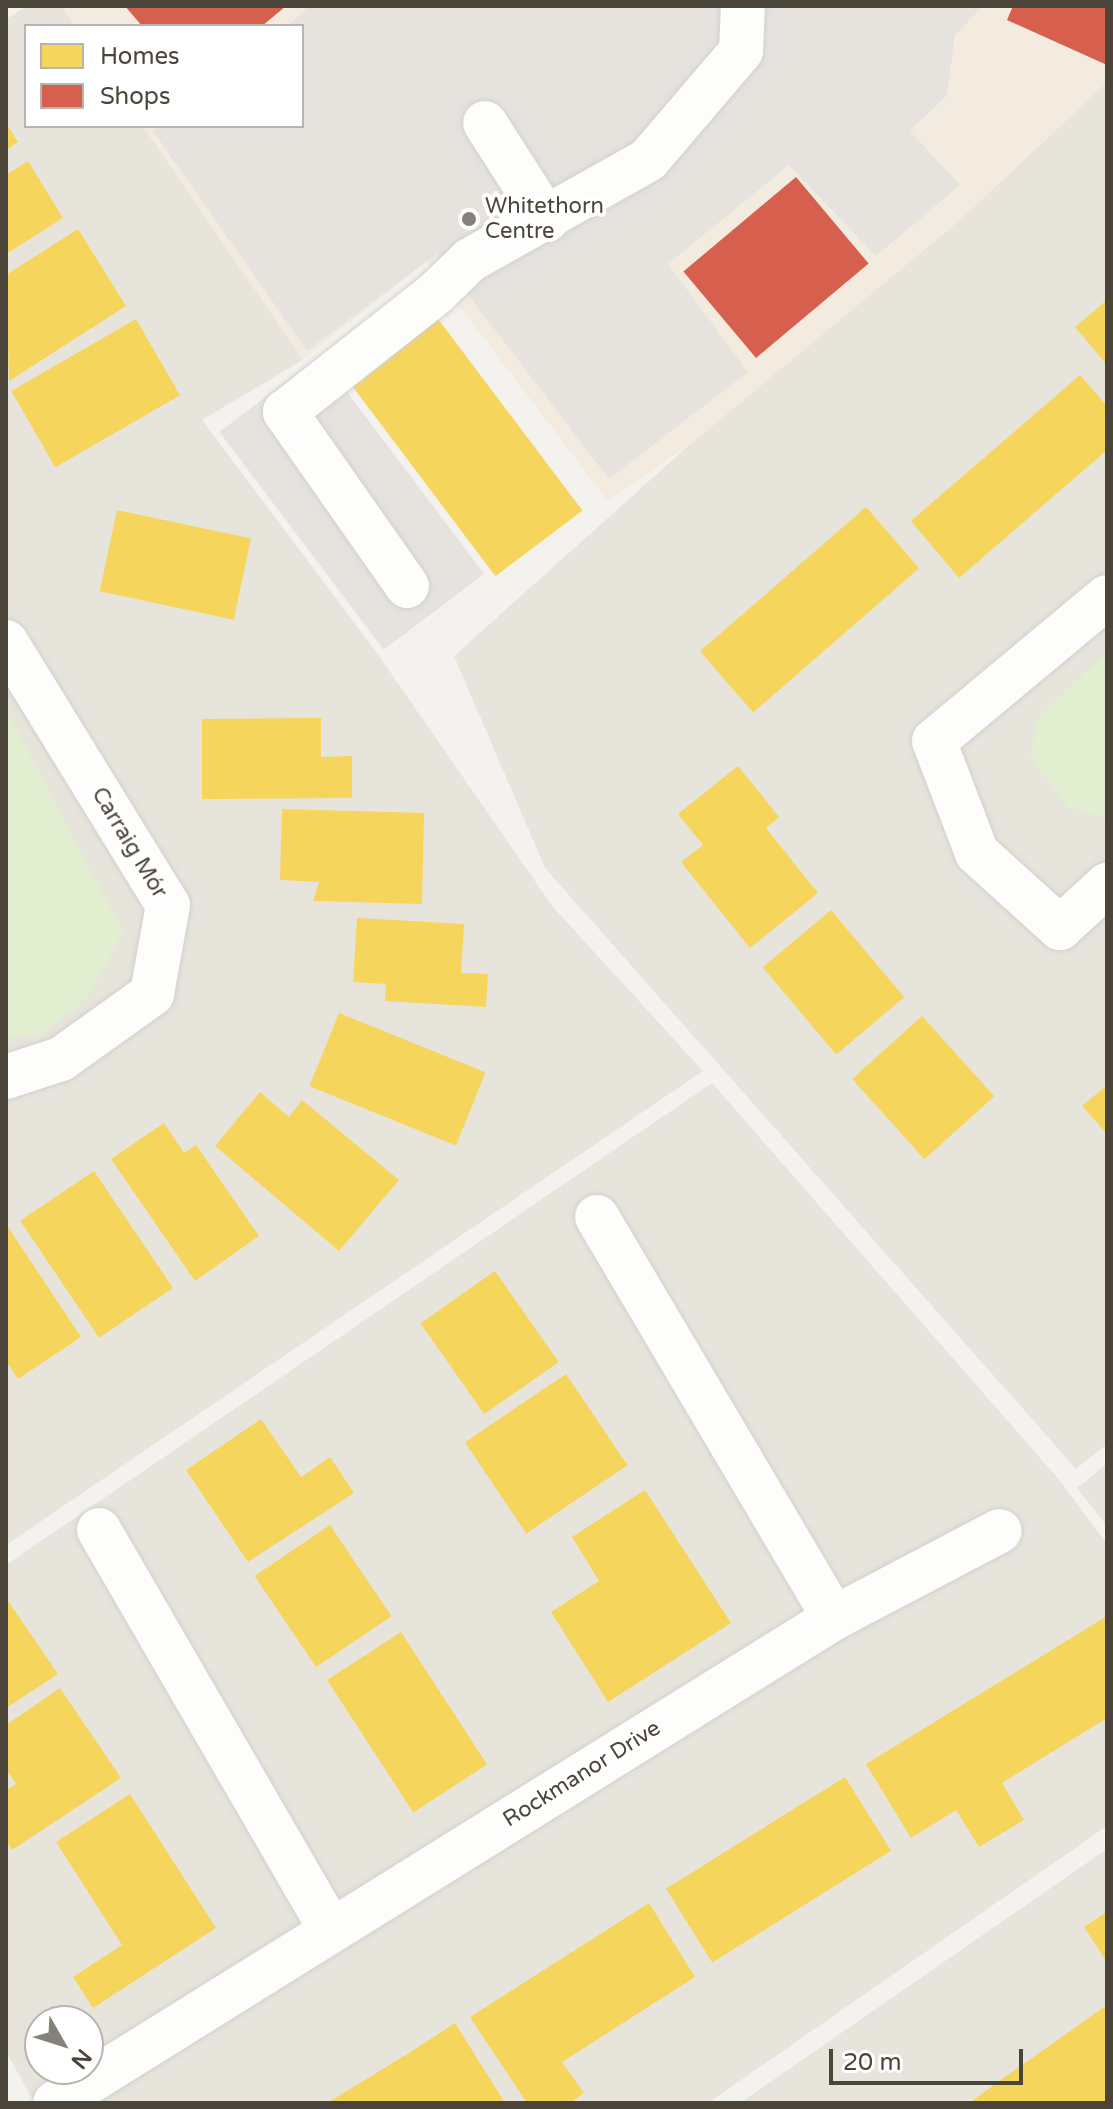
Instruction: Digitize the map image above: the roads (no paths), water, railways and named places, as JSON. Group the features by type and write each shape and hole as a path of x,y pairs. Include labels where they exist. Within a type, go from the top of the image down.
{"street":[{"path":"407,586 285,412 436,293 470,260 547,220 648,160 741,51 743,6"},
{"path":"485,123 547,220"},
{"path":"1107,597 934,741 977,853 1060,928 1107,885"},
{"name":"Carraig Mór","path":"6,642 168,905 152,994 61,1059 6,1077"},
{"path":"597,1217 834,1618"},
{"path":"99,1530 331,1931"},
{"name":"Rockmanor Drive","path":"55,2103 834,1618 1000,1531"}],"place":[{"name":"Whitethorn Centre","path":"469,219"}]}
